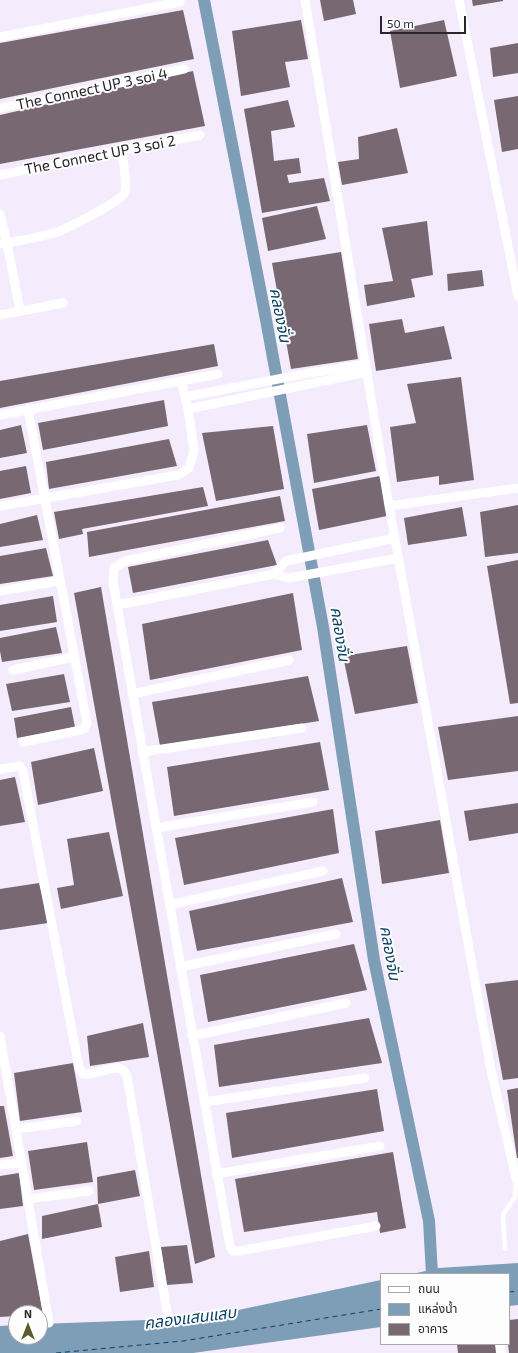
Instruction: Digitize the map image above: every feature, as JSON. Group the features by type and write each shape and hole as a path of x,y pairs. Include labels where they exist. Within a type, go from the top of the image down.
{"street":[{"path":"305,0 398,558 491,1070 517,1177"},
{"path":"459,0 518,296"},
{"path":"0,37 180,2"},
{"name":"The Connect UP 3 soi 4","path":"0,108 184,69"},
{"name":"The Connect UP 3 soi 2","path":"0,175 200,135"},
{"path":"4,244 55,233 101,210 121,197 124,193 125,185 122,150"},
{"path":"0,214 4,244 20,311"},
{"path":"0,315 63,303"},
{"path":"186,397 306,374 367,368"},
{"path":"188,409 309,384 367,368"},
{"path":"0,415 218,374"},
{"path":"306,374 309,384"},
{"path":"0,506 178,475 189,468 194,451 186,397 181,381"},
{"path":"261,394 263,382"},
{"path":"22,742 81,730 85,728 87,723 43,498 28,409"},
{"path":"389,506 518,488"},
{"path":"280,528 125,561 114,568 113,582 116,605 230,1246 233,1251 239,1251 376,1226"},
{"path":"274,574 286,561 395,538"},
{"path":"116,605 274,574 289,578 398,558"},
{"path":"0,591 59,581"},
{"path":"13,670 74,657"},
{"path":"132,694 289,660"},
{"path":"142,752 302,728"},
{"path":"0,769 20,766 23,771 79,1068 83,1074 90,1075 117,1067 123,1070 127,1076 168,1318"},
{"path":"156,828 313,802"},
{"path":"169,905 323,871"},
{"path":"180,967 336,934"},
{"path":"192,1036 346,1003"},
{"path":"0,1036 5,1091 16,1129 49,1322"},
{"path":"204,1102 365,1078"},
{"path":"16,1129 76,1121"},
{"path":"216,1174 380,1146"},
{"path":"0,1165 22,1163"},
{"path":"28,1199 89,1191"}],"lane":[{"path":"505,1249 503,1217 504,1213 515,1197 517,1177"}],"water":[{"path":"518,1263 518,1305 510,1306 510,1273 416,1273 439,1268"},
{"path":"380,1280 380,1327 193,1353 0,1353 0,1326 8,1326 8,1345 48,1345 48,1324 200,1318"}],"building":[{"path":"320,0 353,0 356,14 324,21"},
{"path":"472,0 503,0 503,1 473,6"},
{"path":"183,10 194,59 0,99 0,43"},
{"path":"301,20 308,59 285,62 290,87 241,96 232,31"},
{"path":"444,20 457,76 400,88 390,31"},
{"path":"518,43 518,73 493,77 490,48"},
{"path":"193,71 205,126 0,164 0,115"},
{"path":"518,96 518,149 502,152 494,100"},
{"path":"288,100 295,127 271,131 274,161 299,158 301,173 287,175 289,183 324,178 330,201 262,213 244,109"},
{"path":"397,128 408,173 342,185 338,162 359,159 358,137"},
{"path":"317,206 326,239 268,251 262,218"},
{"path":"427,221 433,275 411,279 415,297 367,306 364,285 393,281 382,228"},
{"path":"341,252 358,359 291,369 272,263"},
{"path":"482,270 484,286 448,291 447,274"},
{"path":"402,319 405,333 444,326 452,359 376,371 369,324"},
{"path":"214,344 218,366 0,408 0,381"},
{"path":"461,377 474,480 439,485 439,476 397,482 390,427 416,423 407,384"},
{"path":"164,400 168,426 43,450 38,423"},
{"path":"21,425 27,453 0,458 0,430"},
{"path":"367,425 376,471 314,483 307,434"},
{"path":"273,426 284,489 216,501 202,433"},
{"path":"169,439 177,466 49,489 46,462"},
{"path":"26,466 31,493 0,499 0,471"},
{"path":"380,476 387,516 319,530 312,489"},
{"path":"203,487 208,506 82,529 83,534 59,539 54,512"},
{"path":"280,496 285,521 89,557 87,532"},
{"path":"518,505 518,553 485,557 480,512"},
{"path":"462,507 467,536 408,545 404,518"},
{"path":"37,515 43,540 0,547 0,524"},
{"path":"268,540 277,565 133,593 128,567"},
{"path":"46,548 53,576 0,584 0,556"},
{"path":"518,560 518,703 510,704 487,566"},
{"path":"101,587 215,1257 195,1264 74,593"},
{"path":"293,593 302,650 150,680 142,624"},
{"path":"53,596 57,622 0,631 0,605"},
{"path":"56,627 62,653 2,662 0,638"},
{"path":"407,646 418,703 355,714 343,656"},
{"path":"64,674 70,702 12,711 6,684"},
{"path":"308,676 319,721 160,746 152,702"},
{"path":"71,707 75,727 17,738 14,718"},
{"path":"518,716 518,771 448,780 438,727"},
{"path":"320,742 329,790 174,816 167,767"},
{"path":"94,748 103,791 38,805 31,762"},
{"path":"15,777 25,822 0,826 0,780"},
{"path":"518,803 518,833 469,841 464,811"},
{"path":"333,809 339,853 184,885 175,838"},
{"path":"440,820 449,873 382,884 375,831"},
{"path":"109,832 123,896 61,909 57,888 74,885 67,839"},
{"path":"342,878 353,922 197,951 189,911"},
{"path":"39,883 48,923 0,930 0,889"},
{"path":"354,944 367,990 208,1022 200,975"},
{"path":"518,980 518,1078 503,1080 485,984"},
{"path":"369,1018 382,1063 219,1087 214,1045"},
{"path":"143,1023 149,1057 90,1066 87,1036"},
{"path":"73,1063 82,1112 20,1121 14,1073"},
{"path":"518,1088 518,1158 517,1158 507,1090"},
{"path":"377,1089 384,1131 232,1158 226,1113"},
{"path":"0,1106 4,1106 13,1156 0,1158"},
{"path":"87,1142 93,1182 34,1190 28,1151"},
{"path":"393,1152 406,1228 380,1233 377,1212 244,1232 235,1179"},
{"path":"135,1170 140,1196 98,1204 97,1177"},
{"path":"19,1173 23,1206 0,1209 0,1176"},
{"path":"98,1204 102,1227 42,1239 42,1216"},
{"path":"28,1234 41,1305 8,1305 8,1316 0,1317 0,1241"},
{"path":"187,1245 193,1283 167,1285 161,1247"},
{"path":"149,1251 154,1287 120,1292 115,1257"},
{"path":"518,1319 518,1353 509,1353 510,1320"},
{"path":"457,1345 495,1345 496,1353 458,1353"}],"waterway":[{"name":"คลองจั่น","path":"204,0 264,309 323,627 374,960 429,1221 432,1273"}],"ferry route":[{"path":"510,1292 518,1291"},
{"path":"56,1353 183,1341 380,1309"}],"water label":[{"name":"คลองแสนแสบ","path":"190,1318"}]}
